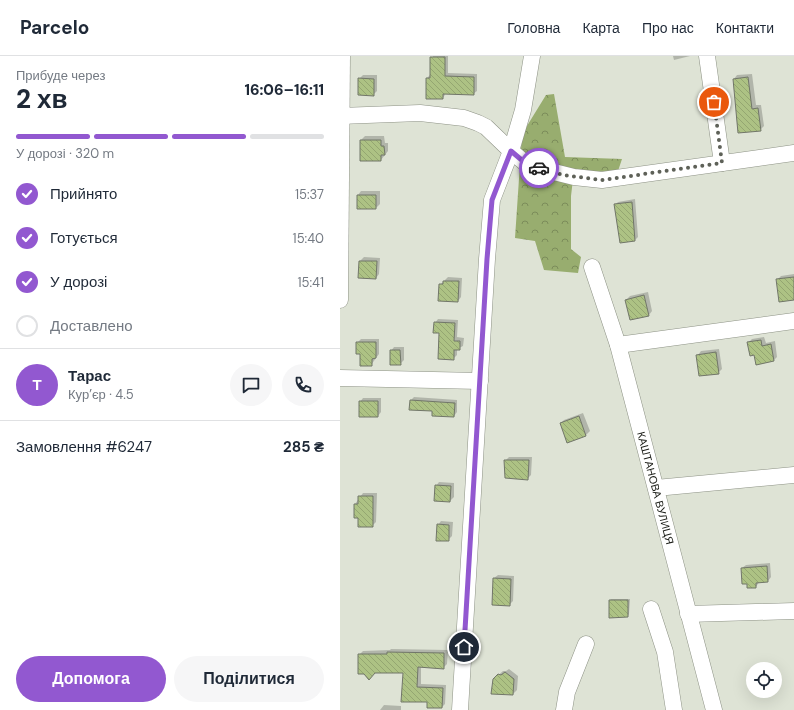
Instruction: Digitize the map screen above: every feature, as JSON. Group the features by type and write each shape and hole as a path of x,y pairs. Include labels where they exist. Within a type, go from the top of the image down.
{"street":[{"path":"340,300 342,56"},
{"path":"460,710 487,259 492,200 511,151 523,110 532,56"},
{"path":"707,56 722,163"},
{"path":"341,116 420,113 464,118 478,123 493,133 524,162 563,175 602,180 794,153"},
{"name":"КАШТАНОВА ВУЛИЦЯ","path":"592,267 618,345 714,710"},
{"path":"618,345 794,321"},
{"path":"340,378 480,381"},
{"path":"656,488 794,475"},
{"path":"651,609 665,652 674,710"},
{"path":"688,614 794,611"},
{"path":"564,710 567,692 586,644"}],"green space":[{"path":"554,94 565,157 622,159 618,171 606,174 574,171 571,196 571,249 581,257 578,273 544,270 535,241 515,238 522,134 546,95"}],"building":[{"path":"430,57 445,57 445,76 474,77 474,95 443,94 443,99 426,99 426,78 430,78"},
{"path":"748,77 752,109 758,108 761,131 738,133 733,79"},
{"path":"358,78 374,79 374,96 358,95"},
{"path":"360,140 381,140 381,146 384,146 385,155 381,155 381,161 360,161"},
{"path":"357,195 376,195 376,209 357,209"},
{"path":"632,202 635,241 620,243 614,204"},
{"path":"359,261 377,261 376,279 358,278"},
{"path":"794,277 794,300 779,302 776,279"},
{"path":"443,281 459,281 458,302 438,301 439,284 443,284"},
{"path":"644,295 649,316 630,320 625,300"},
{"path":"434,322 455,323 454,341 460,341 460,350 454,350 454,360 438,359 439,333 433,333"},
{"path":"761,340 762,346 771,344 774,361 756,365 754,355 750,356 747,342"},
{"path":"356,342 376,342 376,358 372,359 372,366 360,366 360,354 356,354"},
{"path":"390,350 400,350 401,365 390,365"},
{"path":"716,352 719,374 699,376 696,355"},
{"path":"410,400 455,403 454,417 432,416 432,411 409,410"},
{"path":"359,401 378,401 378,417 359,417"},
{"path":"579,416 586,436 567,443 560,423"},
{"path":"504,460 529,460 528,480 505,478"},
{"path":"435,485 451,486 450,502 434,501"},
{"path":"358,496 373,496 373,527 358,527 358,518 354,518 354,504 358,504"},
{"path":"437,524 449,525 449,541 436,541"},
{"path":"767,566 768,582 756,583 756,588 747,588 747,584 742,584 741,568"},
{"path":"493,578 511,579 510,606 492,605"},
{"path":"609,600 628,600 628,617 609,618"},
{"path":"387,652 444,653 444,669 418,667 417,687 443,688 442,708 427,708 427,702 401,702 403,673 375,673 369,680 364,674 358,674 358,654 387,654"},
{"path":"505,672 514,679 513,695 491,694 493,679 498,674 501,675"}],"way so far":[{"path":"539,168 563,175 602,180 722,163 714,102"}],"route":[{"path":"464,647 487,259 492,200 511,151 524,162 539,168"}]}
